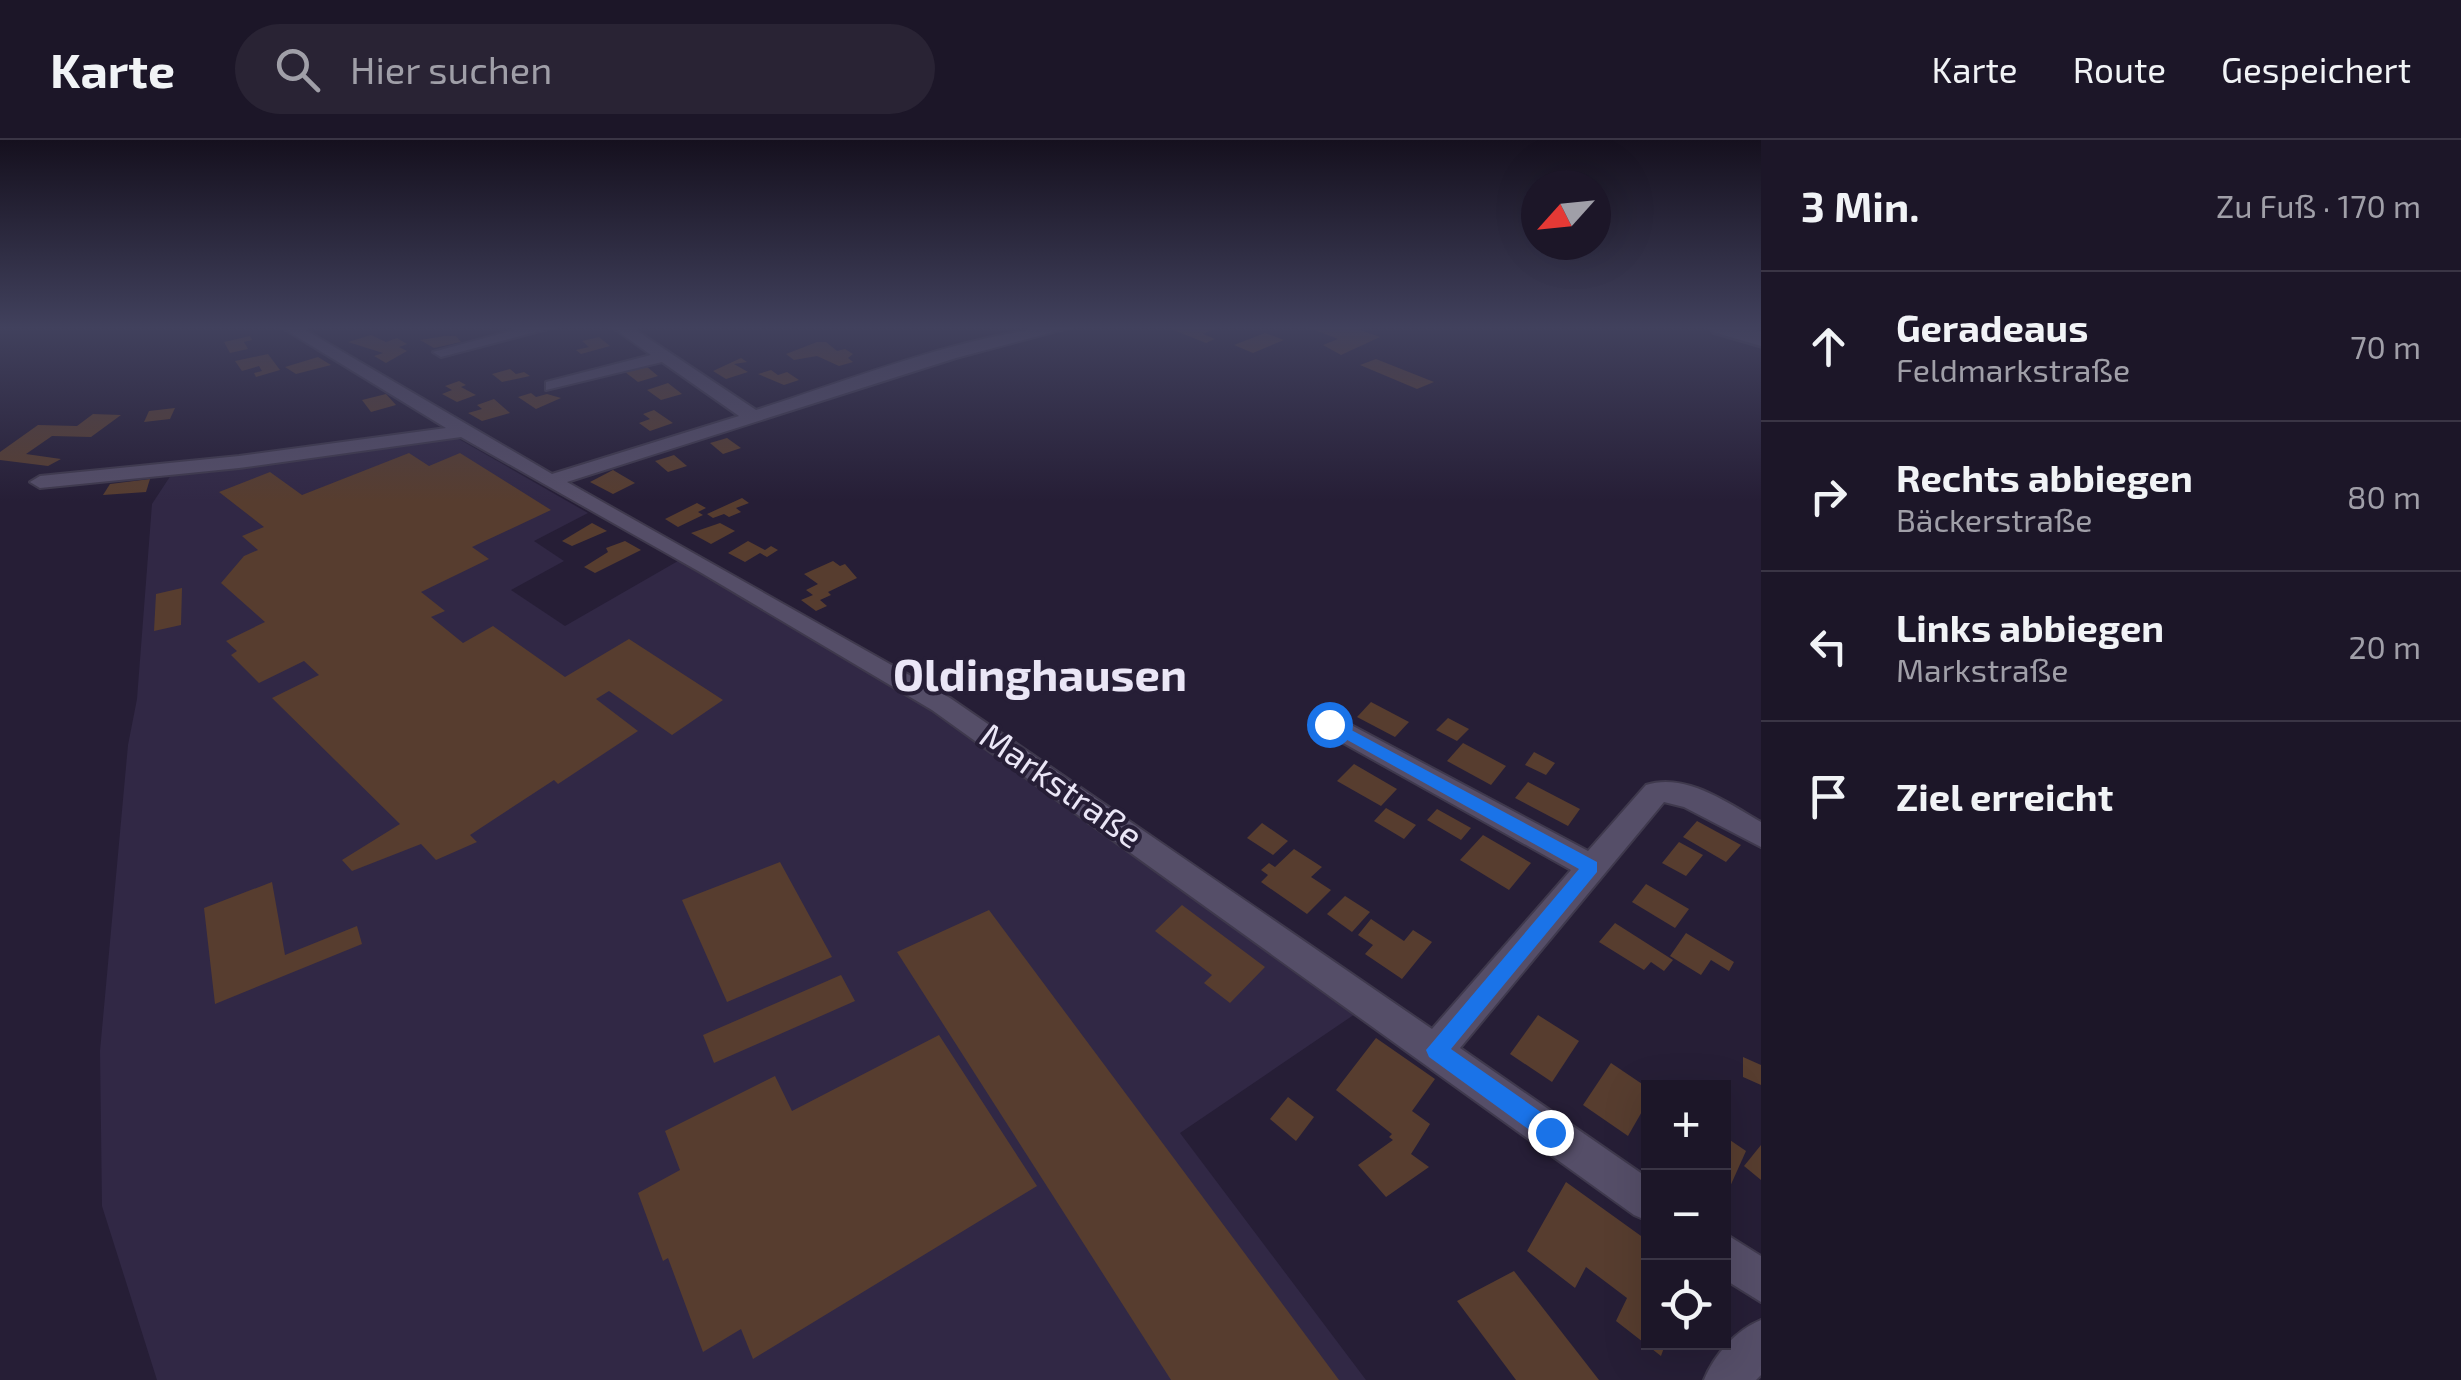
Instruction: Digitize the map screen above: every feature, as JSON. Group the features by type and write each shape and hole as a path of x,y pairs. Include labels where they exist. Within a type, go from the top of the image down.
{"street":[{"name":"Markstraße","path":"386,385 941,704 1641,1196"},
{"path":"552,386 556,385"},
{"path":"706,385 752,416"},
{"path":"550,480 853,385"},
{"path":"40,482 240,462 464,431"},
{"path":"1329,724 1591,867"},
{"path":"1436,1050 1656,792 1664,790 1686,796 1761,836"},
{"path":"1731,1259 1761,1281"},
{"path":"1726,1380 1761,1342"}],"shaded area":[{"path":"457,438 588,513 534,541 564,561 511,590 565,626 678,561 879,676 986,744 1355,1014 1180,1133 1366,1380 157,1380 102,1206 100,1051 128,745 137,699 152,504 173,472"}],"building":[{"path":"466,385 461,387 476,395 457,402 442,394 452,390 445,386"},
{"path":"670,385 682,394 661,400 647,390"},
{"path":"531,393 536,397 547,394 561,398 536,409 518,397"},
{"path":"386,394 396,405 371,412 362,400"},
{"path":"494,399 510,413 482,421 468,413 482,409 477,405"},
{"path":"175,408 170,419 144,422 149,411"},
{"path":"654,410 673,423 650,431 639,423 650,419 643,414"},
{"path":"93,414 121,415 91,437 52,436 26,454 61,459 48,466 0,460 0,452 38,425 77,426"},
{"path":"727,438 741,448 723,454 710,443"},
{"path":"409,453 429,466 460,453 551,510 472,547 489,559 421,592 445,611 431,617 463,643 493,626 565,677 629,639 723,700 672,735 609,691 596,699 638,731 470,835 477,842 436,860 421,844 352,871 342,860 400,824 272,698 319,675 304,661 259,683 231,655 237,651 226,641 265,622 221,583 244,556 258,550 242,536 264,527 219,492 270,472 302,495"},
{"path":"674,455 687,466 668,472 655,461"},
{"path":"613,470 635,483 613,494 590,482"},
{"path":"150,479 146,492 103,495 110,484"},
{"path":"742,498 749,503 736,508 741,512 713,518 707,514"},
{"path":"697,503 706,508 698,512 703,515 678,527 665,519"},
{"path":"592,523 607,531 572,546 562,541"},
{"path":"720,523 735,531 711,544 691,533"},
{"path":"625,541 641,550 595,573 584,567 608,552 606,548"},
{"path":"748,541 765,550 771,546 778,550 767,557 760,553 745,562 728,553"},
{"path":"833,561 840,566 845,564 857,578 828,592 831,595 820,600 827,606 816,611 801,600 813,595 806,590 818,584 804,574"},
{"path":"182,588 181,625 154,631 156,594"},
{"path":"1371,702 1409,722 1395,737 1357,717"},
{"path":"1448,718 1469,729 1457,741 1436,730"},
{"path":"1463,743 1506,766 1491,785 1447,761"},
{"path":"1534,752 1555,763 1546,775 1525,765"},
{"path":"1354,764 1397,789 1381,806 1337,781"},
{"path":"1528,782 1580,809 1568,826 1515,798"},
{"path":"1386,808 1416,825 1404,839 1374,821"},
{"path":"1437,809 1471,828 1461,840 1427,820"},
{"path":"1697,821 1741,845 1726,862 1683,837"},
{"path":"1262,823 1288,841 1273,855 1247,838"},
{"path":"1483,835 1531,863 1509,890 1460,860"},
{"path":"1679,842 1703,855 1686,876 1662,863"},
{"path":"1294,849 1322,867 1311,877 1331,890 1307,914 1261,882 1268,875 1261,870 1269,863 1275,867"},
{"path":"780,862 832,957 727,1002 682,900"},
{"path":"272,882 285,955 357,926 362,944 215,1004 204,908"},
{"path":"1646,884 1689,909 1675,928 1632,902"},
{"path":"1345,896 1370,912 1352,932 1327,914"},
{"path":"1182,905 1265,967 1230,1003 1204,983 1212,975 1155,931"},
{"path":"989,910 1339,1380 1171,1380 897,952"},
{"path":"1371,919 1404,941 1413,930 1432,942 1402,979 1365,954 1373,945 1358,935"},
{"path":"1615,923 1673,960 1664,971 1651,962 1644,970 1599,942"},
{"path":"1686,933 1734,962 1729,971 1711,960 1701,975 1670,956"},
{"path":"841,975 855,1001 714,1063 703,1035"},
{"path":"1538,1015 1579,1041 1552,1082 1510,1054"},
{"path":"939,1035 1037,1186 753,1359 741,1329 703,1352 668,1258 663,1261 638,1193 680,1170 665,1131 775,1076 792,1111"},
{"path":"1376,1038 1435,1079 1412,1111 1430,1124 1411,1154 1429,1167 1386,1197 1358,1165 1393,1140 1389,1137 1392,1134 1336,1090"},
{"path":"1743,1057 1761,1065 1761,1085 1743,1077"},
{"path":"1611,1063 1641,1083 1641,1113 1628,1136 1583,1105"},
{"path":"1288,1097 1314,1117 1296,1141 1270,1119"},
{"path":"1731,1141 1746,1151 1731,1184"},
{"path":"1761,1145 1761,1180 1744,1166"},
{"path":"1566,1182 1641,1236 1641,1340 1616,1321 1627,1298 1586,1267 1575,1288 1527,1251"},
{"path":"1514,1271 1599,1380 1516,1380 1457,1301"}],"district":[{"name":"Oldinghausen","path":"1040,675"}],"route":[{"path":"1329,724 1591,867 1436,1050 1550,1132"}]}
